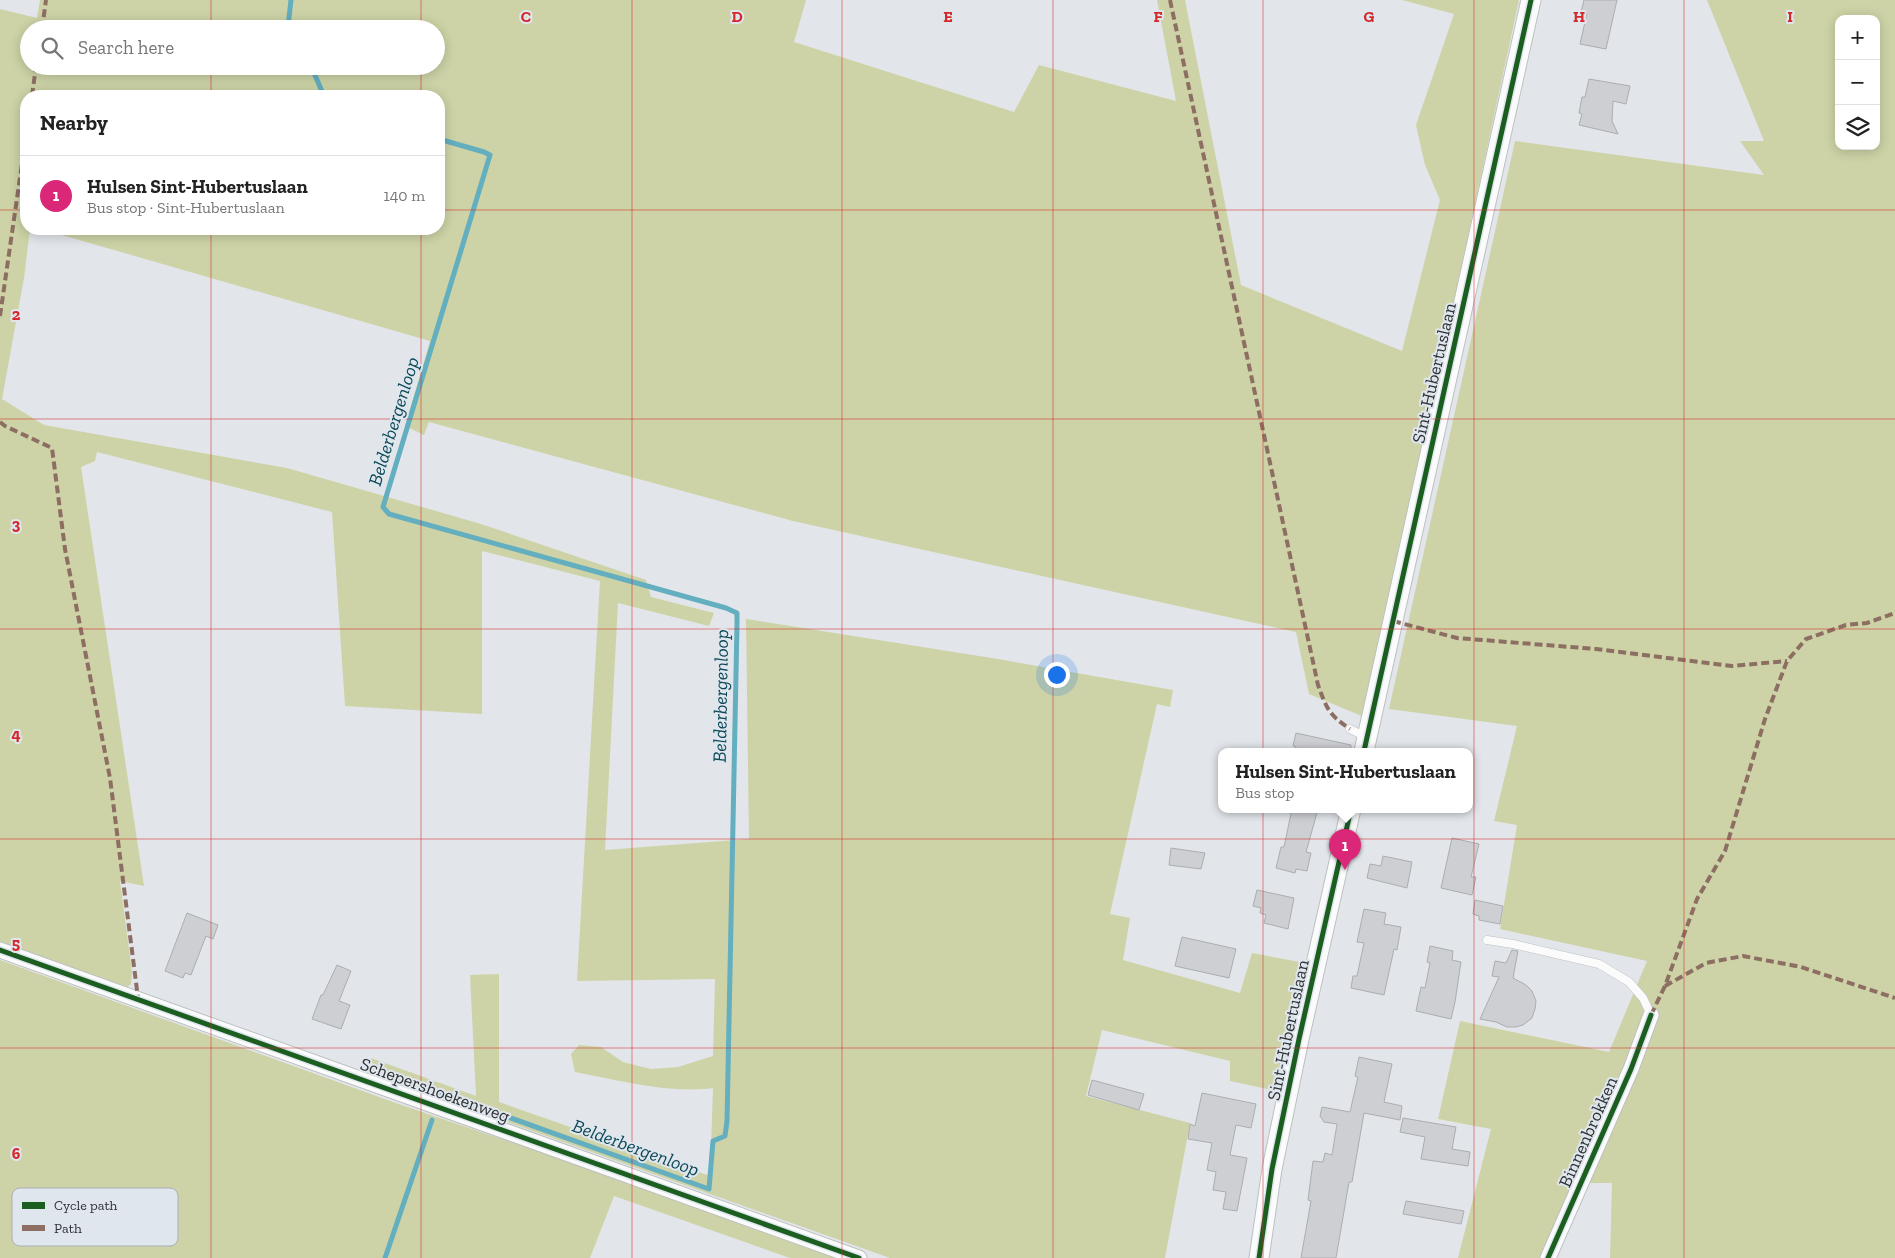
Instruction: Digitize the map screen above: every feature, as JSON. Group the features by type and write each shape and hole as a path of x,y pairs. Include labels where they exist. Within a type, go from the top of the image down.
{"street":[{"name":"Sint-Hubertuslaan","path":"1366,744 1531,0"},
{"name":"Sint-Hubertuslaan","path":"1259,1258 1272,1169 1350,813"},
{"name":"Schepershoekenweg","path":"0,950 859,1258"},
{"name":"Binnenbrokken","path":"1548,1258 1631,1069 1651,1015"}],"lane":[{"path":"1350,729 1366,744"},
{"path":"1487,940 1513,944 1599,964 1629,982 1644,998 1651,1015"}],"green space":[{"path":"40,0 806,0 794,42 1014,112 1039,65 1176,101 1157,0 1185,0 1241,285 1402,351 1440,200 1425,165 1416,125 1454,14 1402,0 1519,0 1364,717 1309,694 1296,632 793,521 429,422 424,435 405,426 430,341 62,235 445,235 445,90 20,90 20,235 29,235 24,278 2,399 44,425 287,468 481,524 646,580 651,597 714,613 709,626 618,603 605,850 749,839 746,619 998,659 1173,690 1170,707 1157,704 1110,914 1130,918 1123,960 1240,993 1252,953 1305,963 1277,1091 1230,1081 1230,1061 1102,1030 1086,1096 1190,1123 1165,1258 890,1258 367,1072 371,1058 476,1096 470,975 499,974 499,1102 710,1176 713,1088 661,1088 575,1072 571,1054 579,1045 601,1047 623,1062 651,1069 678,1067 713,1056 715,979 577,981 600,581 482,551 482,714 345,706 332,512 97,452 95,461 81,467 144,886 120,881 132,972 131,984 126,988 0,942 0,9 37,18"},
{"path":"1707,0 1895,0 1895,1258 1610,1258 1612,1183 1588,1183 1575,1178 1540,1258 1458,1258 1491,1129 1438,1119 1460,1021 1609,1052 1647,961 1500,929 1517,825 1494,821 1517,726 1389,709 1515,141 1764,175 1740,141 1764,141"},
{"path":"0,960 393,1102 841,1258 790,1258 614,1196 590,1258 0,1258"}],"building":[{"path":"1584,0 1617,0 1606,49 1580,44 1587,13 1581,12"},
{"path":"1589,79 1630,86 1626,104 1613,101 1612,121 1618,134 1579,125 1582,114 1579,113 1582,97 1585,97"},
{"path":"1296,733 1351,745 1351,748 1296,748 1293,746"},
{"path":"1291,813 1317,813 1306,852 1311,853 1307,871 1296,869 1295,873 1276,868 1281,847 1284,847"},
{"path":"1452,838 1479,844 1471,877 1476,877 1472,895 1441,888"},
{"path":"1171,848 1205,853 1201,869 1169,865"},
{"path":"1383,856 1412,862 1407,888 1367,878 1370,864 1381,866"},
{"path":"1257,890 1294,898 1288,929 1264,923 1266,915 1260,913 1261,908 1253,906"},
{"path":"1475,900 1503,906 1500,924 1479,920 1479,916 1473,914"},
{"path":"1364,909 1386,913 1384,924 1401,927 1397,950 1394,949 1384,995 1351,988 1353,976 1357,976 1364,943 1357,942"},
{"path":"187,913 218,925 213,939 206,936 191,975 185,973 183,978 165,971"},
{"path":"1182,937 1236,949 1229,978 1175,966"},
{"path":"1430,946 1453,951 1452,960 1461,962 1451,1019 1416,1011 1421,987 1425,988 1430,963 1427,962"},
{"path":"1512,950 1518,951 1513,978 1526,985 1532,991 1536,1001 1532,1018 1523,1025 1507,1027 1496,1022 1480,1019 1499,977 1492,976 1495,961 1506,963"},
{"path":"337,965 351,971 339,1001 350,1005 341,1029 312,1019 321,995 323,995"},
{"path":"1359,1057 1392,1064 1384,1102 1402,1106 1400,1120 1364,1113 1352,1182 1349,1182 1336,1258 1301,1258 1311,1201 1308,1200 1313,1161 1323,1162 1325,1153 1332,1155 1337,1124 1324,1122 1320,1116 1322,1107 1350,1112 1358,1077 1355,1076"},
{"path":"1092,1080 1144,1094 1139,1110 1088,1095"},
{"path":"1202,1093 1256,1104 1251,1128 1236,1125 1230,1155 1247,1158 1237,1211 1223,1209 1226,1192 1213,1190 1216,1172 1207,1170 1212,1143 1188,1139 1190,1124 1195,1126"},
{"path":"1403,1118 1456,1127 1452,1149 1470,1152 1468,1166 1421,1159 1425,1137 1400,1132"},
{"path":"1406,1201 1464,1211 1461,1224 1403,1214"}],"waterway":[{"name":"Belderbergenloop","path":"289,20 291,0"},
{"name":"Belderbergenloop","path":"315,75 321,90"},
{"name":"Belderbergenloop","path":"441,1093 709,1189 713,1141 725,1136 727,1121 737,613 726,608 389,514 383,507 490,155 445,141"},
{"name":"Belderbergenloop","path":"385,1258 432,1120"}],"marked path":[{"path":"43,20 46,0"},
{"path":"1170,0 1318,685 1329,710 1350,729"},
{"path":"33,90 35,75"},
{"path":"0,316 20,178"},
{"path":"0,422 52,448 65,549 110,778 138,998"},
{"path":"1651,1015 1665,986 1697,899 1725,851 1765,719 1787,661 1806,639 1846,625 1867,623 1895,613"},
{"path":"1393,621 1457,638 1596,649 1732,666 1787,661"},
{"path":"1665,986 1706,963 1743,956 1801,967 1895,998"}],"cycle path":[{"path":"1365,748 1531,0"},
{"path":"1259,1258 1272,1169 1350,813"},
{"path":"0,950 859,1258"},
{"path":"1548,1258 1631,1069 1651,1015"}],"place":[{"name":"Hulsen Sint-Hubertuslaan","path":"1345,870"}]}
